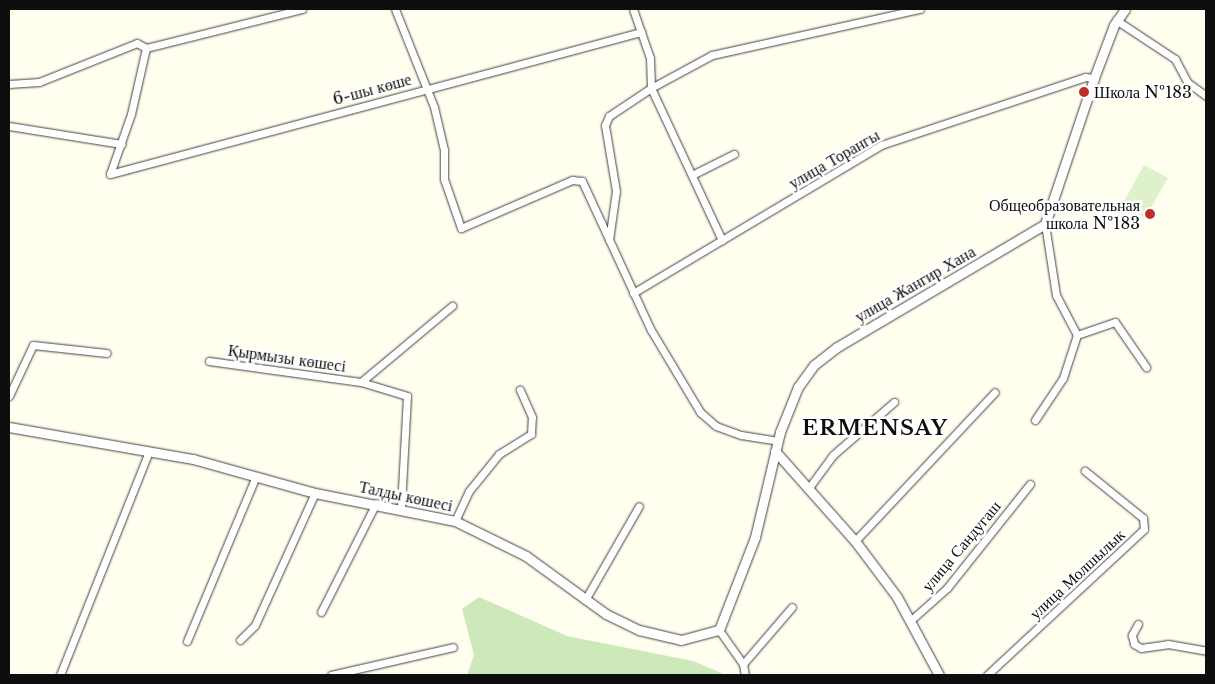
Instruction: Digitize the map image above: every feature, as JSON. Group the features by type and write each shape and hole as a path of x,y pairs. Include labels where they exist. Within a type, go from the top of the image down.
{"street":[{"path":"9,84 39,82 143,46 302,9"},
{"path":"395,9 427,89 444,150 444,179 461,228 572,180 582,181 633,293 700,412 716,426 741,435 777,441"},
{"path":"633,9 650,58 651,88 722,240"},
{"path":"609,241 616,191 605,125 609,116 651,88 712,55 920,9"},
{"path":"1035,420 1063,378 1077,335 1056,295 1045,224 1094,78 1116,20 1125,9"},
{"path":"1116,20 1175,59 1187,82 1206,96"},
{"name":"6-шы көше","path":"122,144 110,174 641,32"},
{"path":"9,126 122,144 143,46"},
{"name":"улица Торангы","path":"633,293 881,145 1085,76 1094,78"},
{"path":"692,175 734,154"},
{"name":"улица Жангир Хана","path":"719,630 755,537 777,441 798,386 814,365 852,337 901,313 1045,224"},
{"name":"Қырмызы көшесі","path":"361,382 452,306"},
{"path":"1077,335 1115,322 1146,367"},
{"path":"9,396 33,345 107,353"},
{"name":"Қырмызы көшесі","path":"209,360 361,382 407,396 400,508"},
{"path":"455,521 469,491 499,454 531,434 532,417 520,390"},
{"path":"856,541 995,392"},
{"path":"808,489 833,455 894,402"},
{"name":"Талды көшесі","path":"9,428 148,451 256,476 315,493 376,503 455,521 526,556 585,600 660,638 681,640 719,630"},
{"path":"60,675 148,451"},
{"path":"775,451 856,541 910,621 939,675"},
{"name":"улица Молшылык","path":"987,675 1144,529 1143,518 1085,471"},
{"path":"187,642 256,476"},
{"name":"улица Сандугаш","path":"910,621 947,588 1030,484"},
{"path":"240,640 255,625 315,493"},
{"path":"321,612 376,503"},
{"path":"585,600 639,506"},
{"path":"743,664 792,608"},
{"path":"1138,624 1132,635 1134,644 1141,648 1168,644 1206,651"},
{"path":"719,630 743,664 745,675"},
{"path":"331,675 453,646"}],"green space":[{"path":"1144,165 1168,178 1145,218 1122,205"},
{"path":"479,597 567,636 693,661 726,675 467,675 474,655 462,609"}],"place":[{"name":"Школа №183","path":"1084,92"},
{"name":"Общеобразовательная школа №183","path":"1150,214"}],"district":[{"name":"ERMENSAY","path":"875,428"}]}
